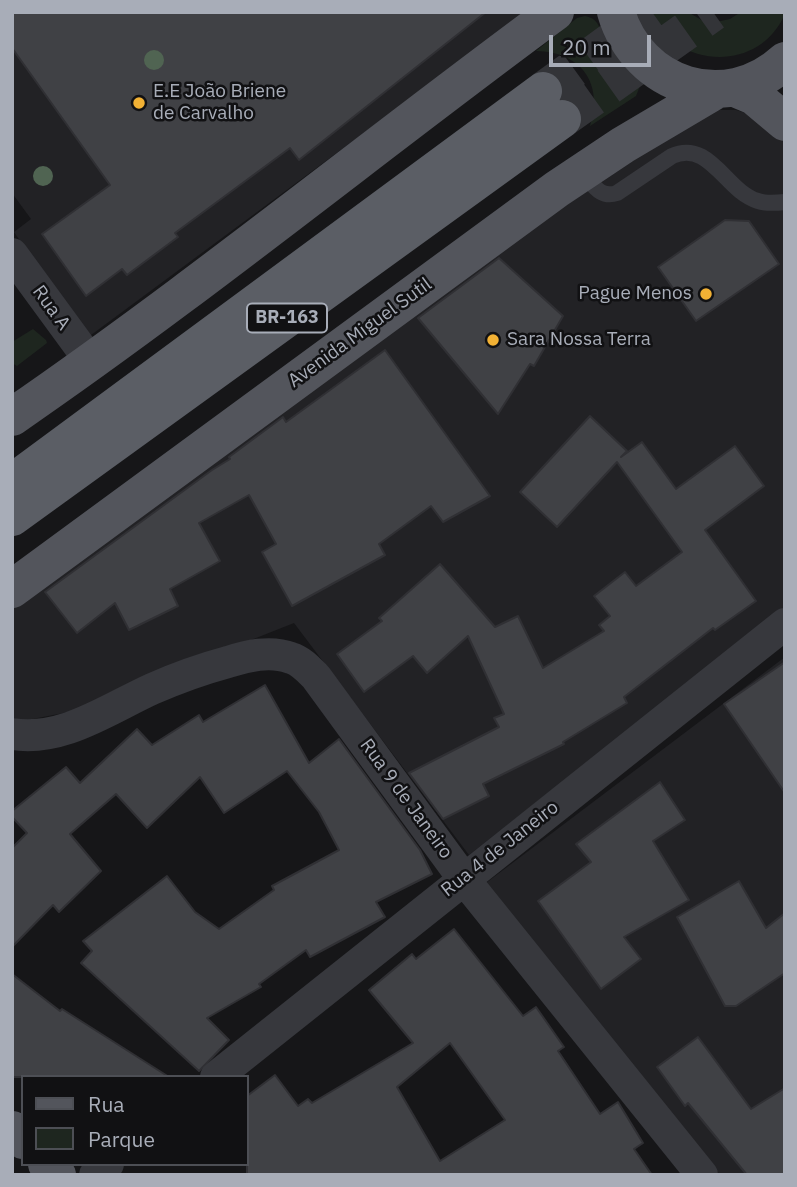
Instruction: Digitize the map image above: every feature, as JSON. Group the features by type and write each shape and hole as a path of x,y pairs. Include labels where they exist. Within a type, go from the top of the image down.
{"highway":[{"name":"BR-163","path":"12,483 552,105 12,517"}],"main road":[{"path":"16,410 91,362 305,204 555,12"},
{"path":"616,12 636,53 663,76 695,88 725,89 754,96 785,122"},
{"name":"Avenida Miguel Sutil","path":"12,589 582,172 725,89 752,83 785,61"}],"street":[{"name":"Rua A","path":"12,254 91,362"},
{"name":"Rua 4 de Janeiro","path":"218,1075 785,624"},
{"name":"Rua 9 de Janeiro","path":"12,734 50,734 76,726 154,688 196,671 237,659 273,654 290,657 302,663 316,677 463,878 702,1175"}],"lane":[{"path":"582,172 603,195 609,196 672,156 689,153 712,161 724,178 757,201 785,202"}],"shaded area":[{"path":"12,12 527,12 87,338 14,232 31,219 12,193"},
{"path":"704,110 736,110 765,119 785,144 785,607 469,855 294,623 69,712 22,721 12,717 12,604 359,348"},
{"path":"785,657 785,1175 720,1175 482,886"}],"green space":[{"path":"647,12 688,12 703,21 716,22 730,19 741,12 785,14 772,34 756,47 737,55 716,57 677,45 660,31"},
{"path":"585,16 595,20 611,53 640,86 636,96 590,126 594,96 585,73 565,57 536,51 577,18"},
{"path":"33,329 47,343 17,366 12,363 12,342"}],"building":[{"path":"12,12 486,12 299,160 290,148 175,233 178,237 127,275 122,269 86,296 42,234 110,185 12,48"},
{"name":"Pague Menos","path":"725,220 749,221 779,264 696,321 658,267"},
{"name":"Sara Nossa Terra","path":"499,258 563,316 534,366 530,364 498,414 418,318"},
{"path":"385,350 490,496 443,522 431,506 379,544 385,555 292,606 262,552 276,544 249,495 199,523 220,561 170,589 178,606 129,630 115,603 77,633 45,592 230,459 229,457 283,417 286,422"},
{"path":"590,416 627,451 621,457 642,442 676,489 735,446 764,486 705,530 756,601 715,630 713,628 624,697 627,703 563,742 564,744 483,784 489,796 443,819 409,773 499,727 494,718 504,714 468,636 427,673 413,656 364,692 337,654 382,621 379,618 440,564 495,627 518,616 543,668 604,631 599,625 610,616 594,596 625,572 636,586 682,552 617,462 557,527 520,492"},
{"path":"785,662 785,793 724,704"},
{"path":"265,685 309,763 339,739 420,850 432,874 376,902 385,917 310,957 306,950 259,984 261,987 207,1018 229,1040 199,1071 81,963 92,951 83,941 167,876 195,912 219,929 274,890 272,886 339,850 319,812 287,771 224,813 200,777 147,828 116,794 70,834 101,871 59,912 53,905 12,947 12,848 27,833 12,817 12,811 66,767 80,783 137,729 152,745 199,715 203,722"},
{"path":"660,782 685,820 653,841 689,900 624,937 641,959 601,989 538,901 591,862 576,844"},
{"path":"739,881 766,928 785,913 785,973 736,1006 725,1006 677,917"},
{"path":"454,929 523,1016 536,1007 564,1047 558,1051 600,1114 618,1102 643,1143 634,1149 652,1175 247,1175 248,1095 275,1075 298,1106 308,1099 312,1103 413,1043 369,990 412,954 416,959","holes":["450,1043 505,1120 440,1161 397,1087"]},
{"path":"12,974 60,1011 62,1009 166,1075 21,1075 12,1077"},
{"path":"698,1037 751,1109 785,1088 785,1175 747,1175 688,1103 685,1106 657,1067"}],"tunnel":[{"path":"543,91 652,12"},
{"path":"562,119 713,12"}],"place":[{"name":"E.E João Briene de Carvalho","path":"139,103"},
{"name":"Pague Menos","path":"706,294"},
{"name":"Sara Nossa Terra","path":"493,340"}]}
